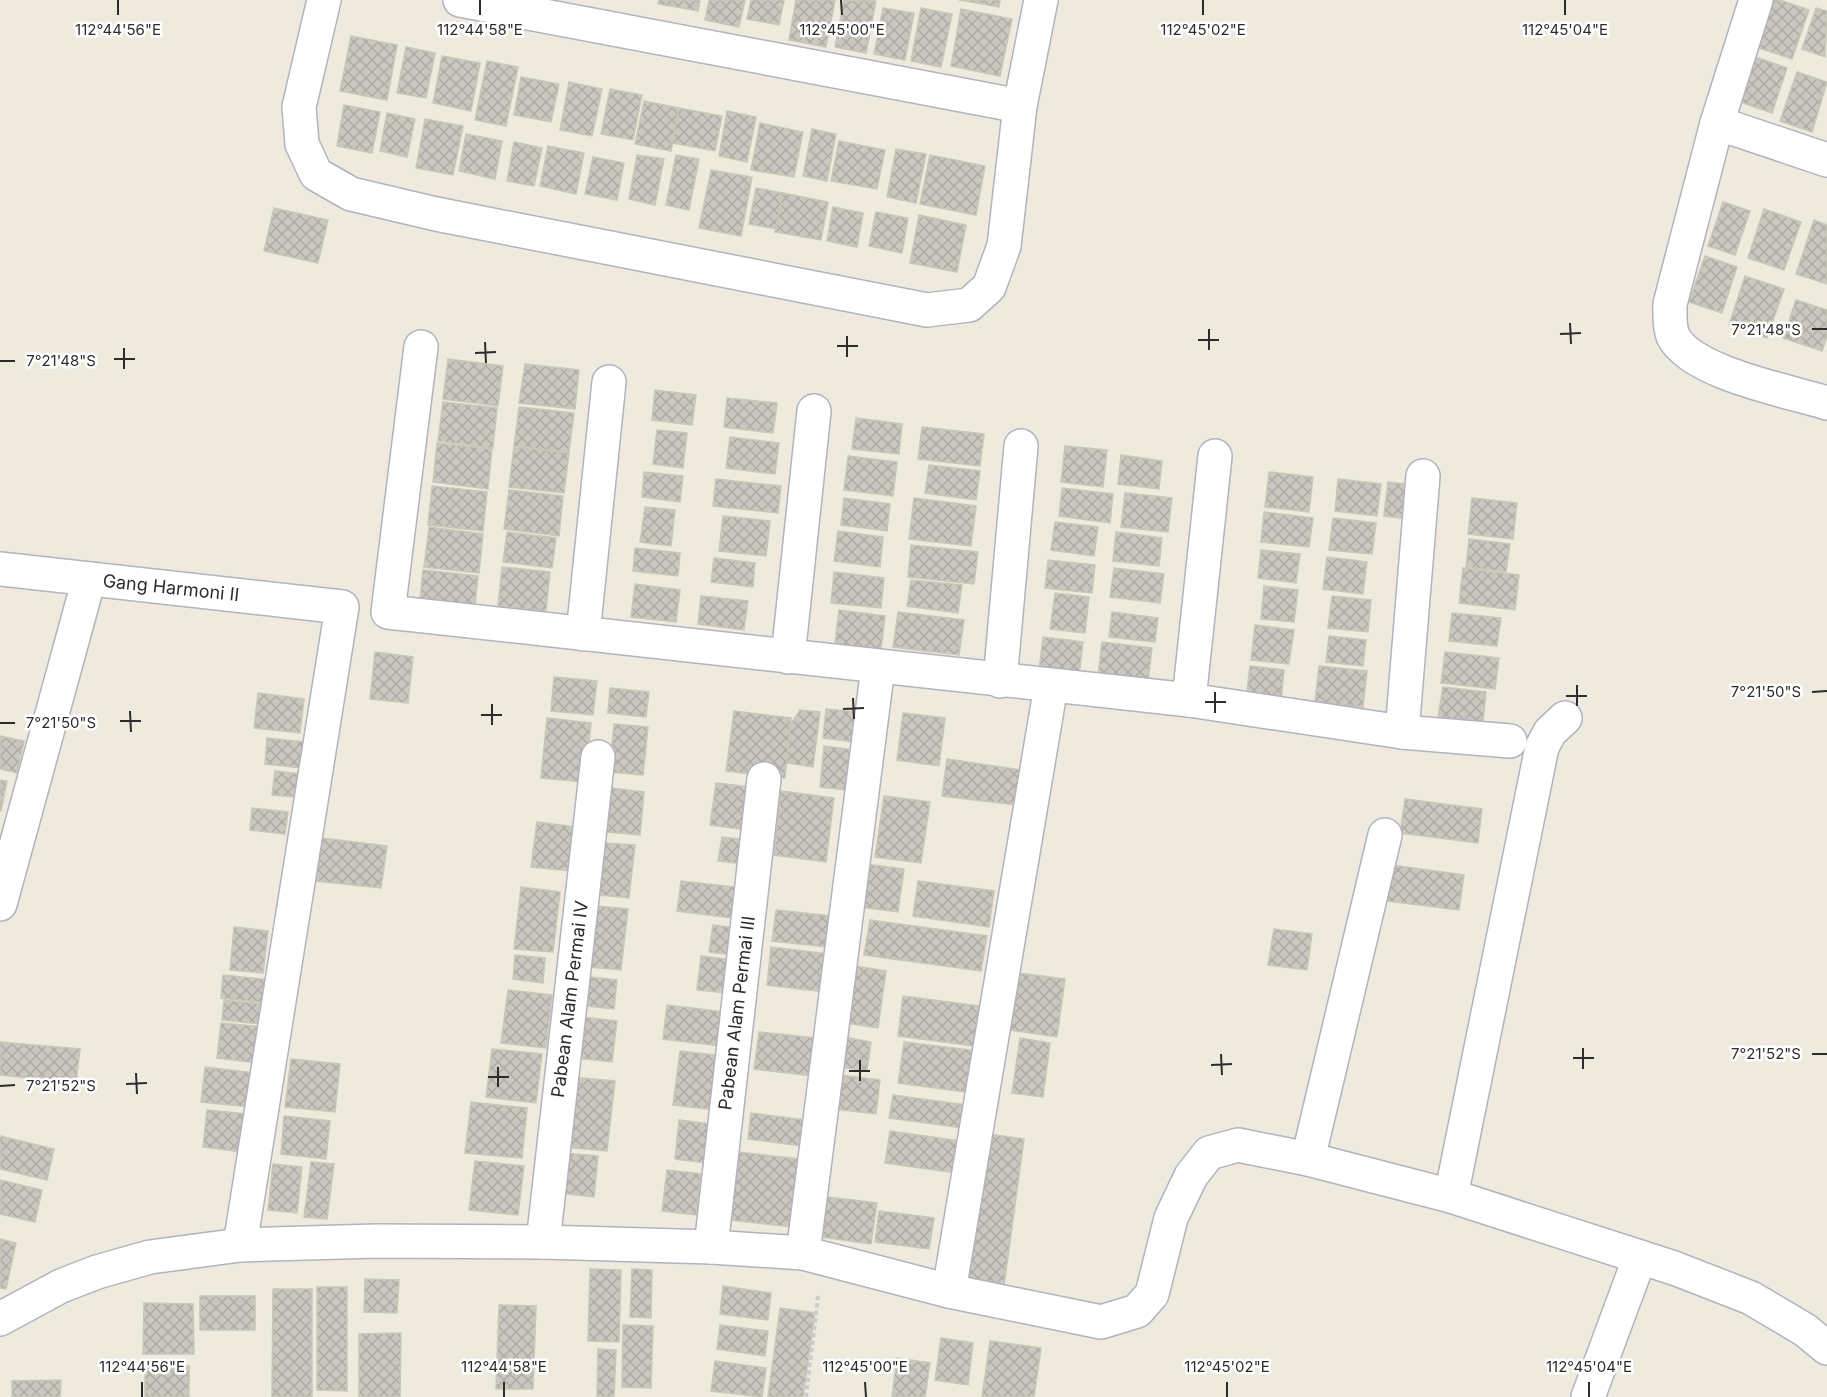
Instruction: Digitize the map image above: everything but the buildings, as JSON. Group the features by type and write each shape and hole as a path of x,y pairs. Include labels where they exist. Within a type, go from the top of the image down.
{"street":[{"path":"324,0 299,107 302,144 316,174 351,194 436,214 927,310 969,305 989,287 1004,246 1020,106 1041,0"},
{"path":"459,0 1020,106"},
{"path":"1756,0 1717,123 1670,304 1672,334 1682,349 1695,359 1733,374 1827,403"},
{"path":"1717,123 1827,160"},
{"path":"422,347 388,612 1000,681 1190,700 1402,732 1510,741"},
{"path":"583,634 609,382"},
{"path":"788,657 814,411"},
{"path":"1000,681 1021,446"},
{"path":"1190,700 1215,456"},
{"path":"1402,732 1423,476"},
{"name":"Gang Harmoni II","path":"0,569 342,607 240,1245"},
{"path":"0,904 89,579"},
{"path":"813,1254 878,667"},
{"path":"949,1291 1051,686"},
{"path":"1451,1196 1542,747 1550,732 1565,718"},
{"name":"Pabean Alam Permai IV","path":"543,1242 598,757"},
{"name":"Pabean Alam Permai III","path":"711,1246 764,778"},
{"path":"1308,1159 1385,835"},
{"path":"0,1319 62,1286 97,1272 150,1257 240,1245 376,1241 711,1246 813,1254 949,1291 1101,1322 1137,1311 1152,1294 1171,1218 1191,1176 1209,1153 1238,1145 1308,1159 1451,1196 1640,1257 1751,1298 1805,1330 1827,1347"},
{"path":"1588,1397 1640,1257"}],"path":[{"path":"806,1397 813,1254"}]}
